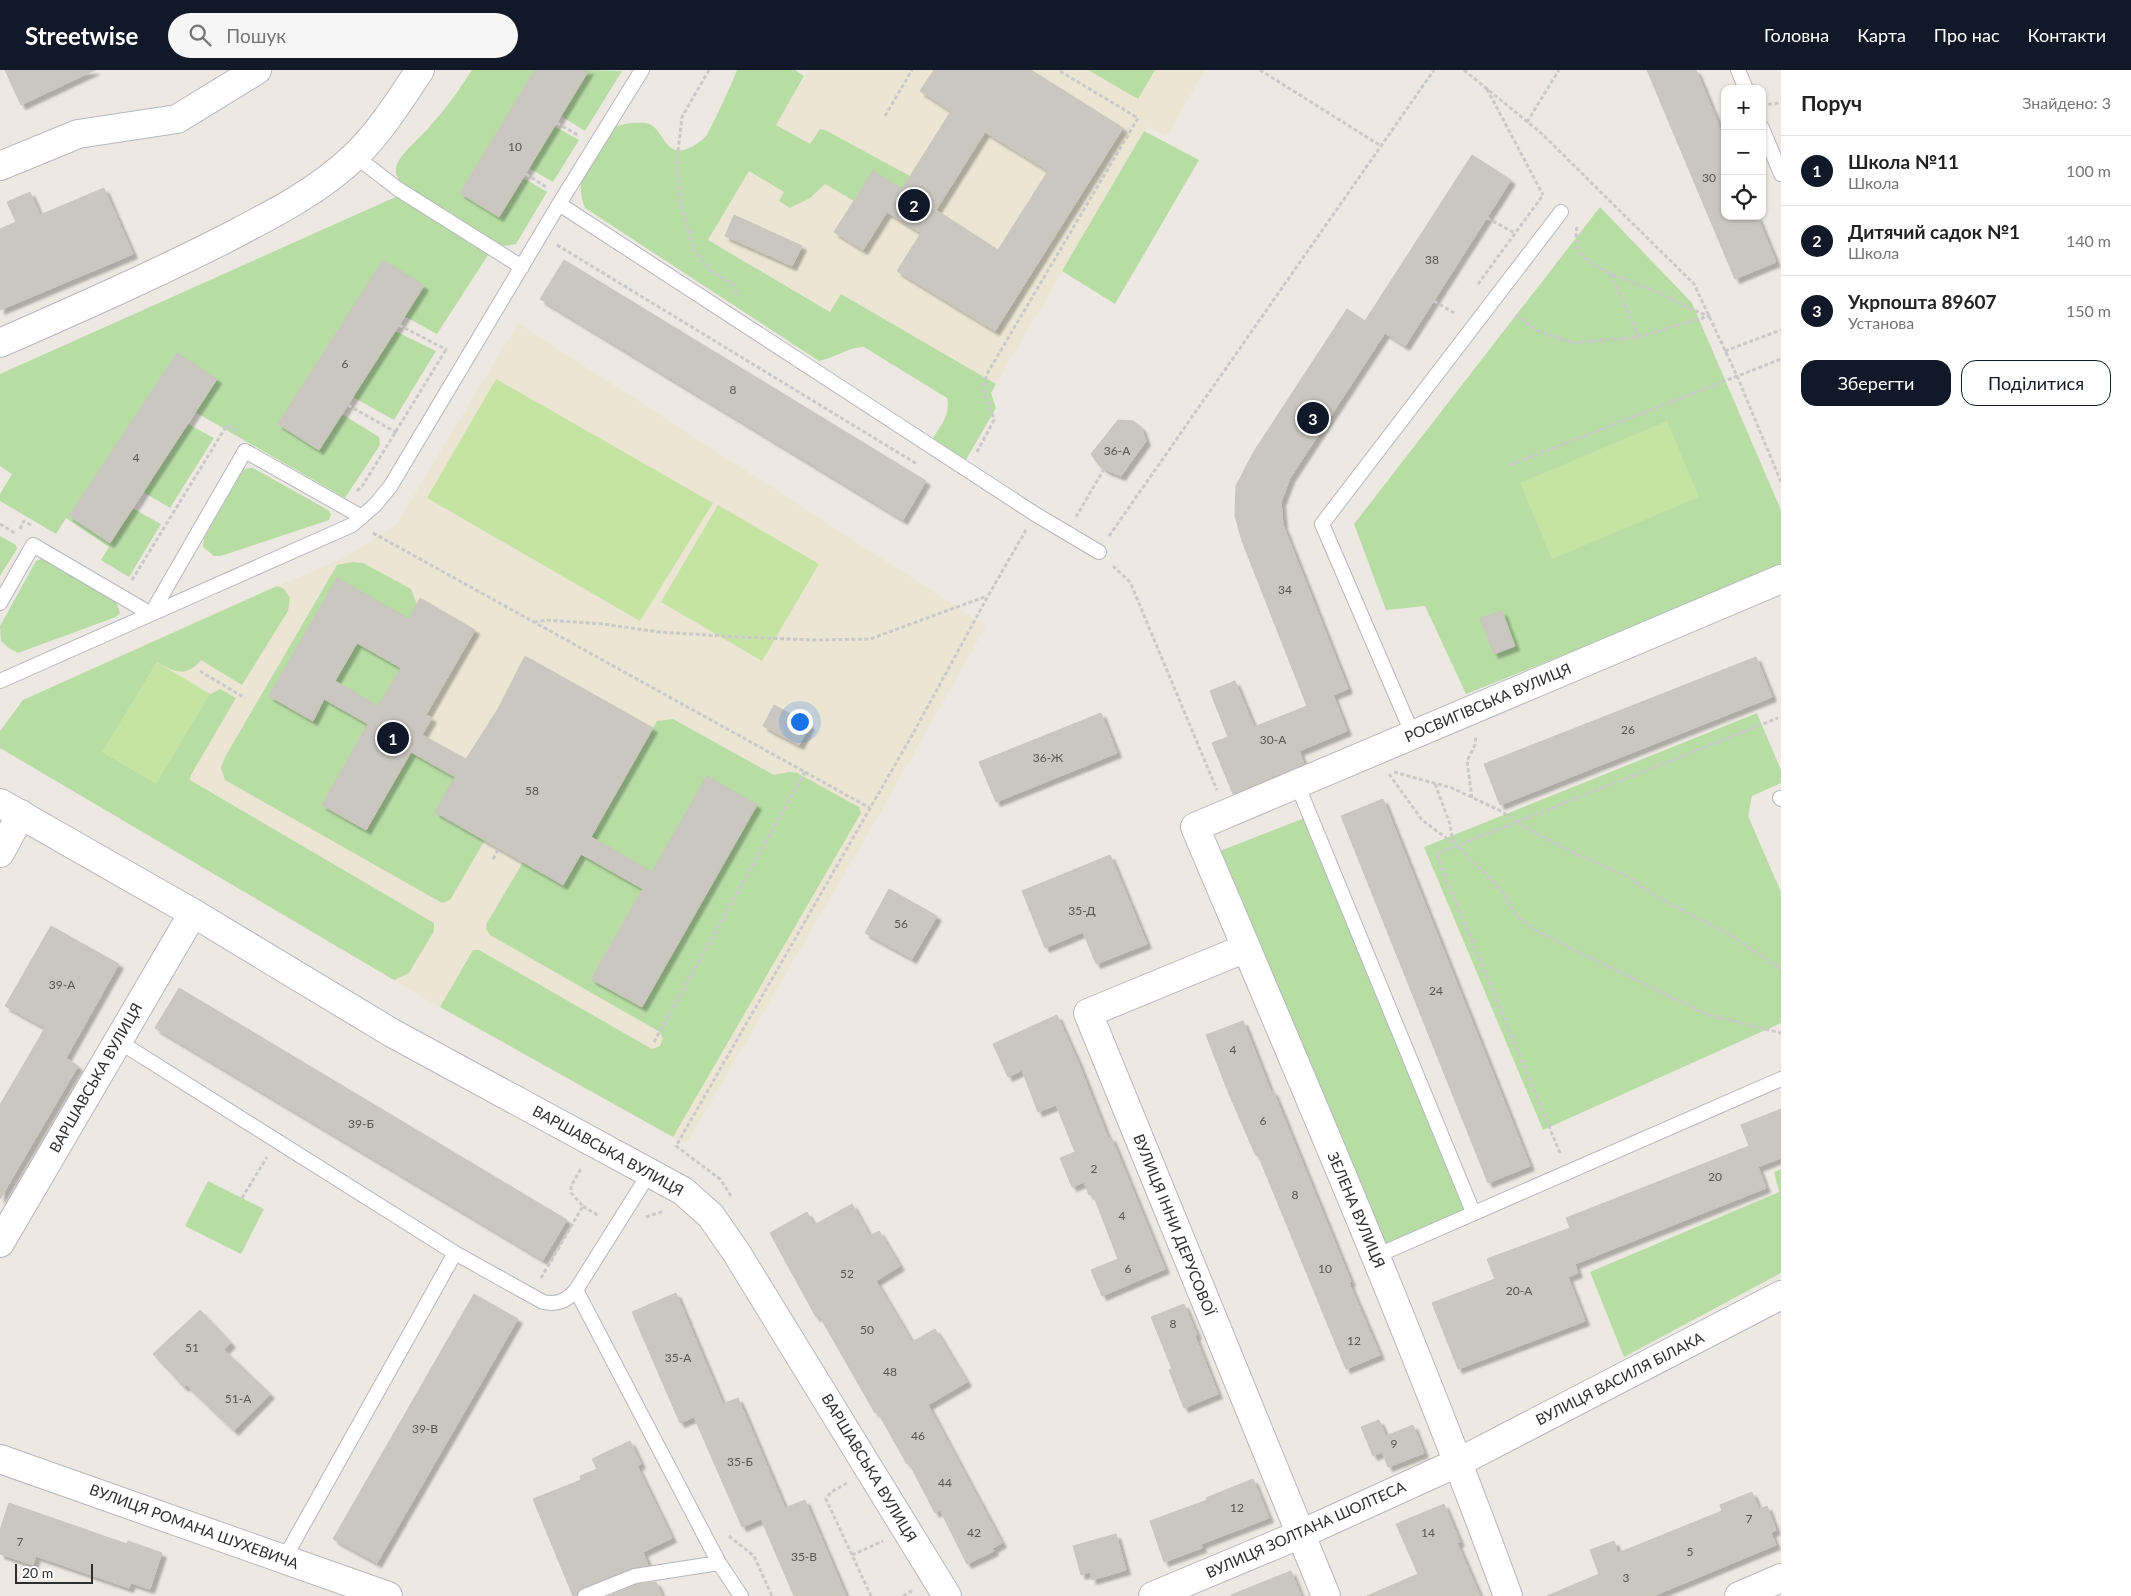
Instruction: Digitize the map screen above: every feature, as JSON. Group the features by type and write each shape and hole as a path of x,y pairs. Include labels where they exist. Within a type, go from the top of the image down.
{"street":[{"path":"0,166 78,134 177,119 257,70"},
{"path":"0,343 194,255 277,212 322,183 355,156 392,112 420,70"},
{"name":"РОСВИГІВСЬКА ВУЛИЦЯ","path":"1195,827 1781,580"},
{"path":"0,853 10,809"},
{"name":"ВАРШАВСЬКА ВУЛИЦЯ","path":"10,809 192,913 392,1033 684,1191 711,1216 736,1252 947,1596"},
{"name":"ЗЕЛЕНА ВУЛИЦЯ","path":"1195,827 1376,1256 1459,1462 1508,1596"},
{"name":"ВАРШАВСЬКА ВУЛИЦЯ","path":"0,1243 192,913"},
{"name":"ВУЛИЦЯ ІННИ ДЕРУСОВОЇ","path":"1246,948 1088,1013 1326,1596"},
{"name":"ВУЛИЦЯ ВАСИЛЯ БІЛАКА","path":"1459,1462 1781,1295"},
{"name":"ВУЛИЦЯ РОМАНА ШУХЕВИЧА","path":"0,1458 388,1596"},
{"name":"ВУЛИЦЯ ЗОЛТАНА ШОЛТЕСА","path":"1153,1596 1300,1534 1459,1462"},
{"path":"1738,1596 1781,1578"}],"lane":[{"path":"0,681 352,525 375,505 390,487 559,204 642,70"},
{"path":"1738,70 1744,85"},
{"path":"1763,130 1781,174"},
{"path":"355,156 398,189 522,267"},
{"path":"559,204 1035,514 1099,552"},
{"path":"1413,735 1322,524 1561,212"},
{"path":"151,614 245,451 362,517"},
{"path":"0,603 33,545 151,614"},
{"path":"1297,784 1473,1212"},
{"path":"118,1041 455,1252 543,1302 554,1304 567,1300 576,1290 650,1172"},
{"path":"1376,1256 1781,1079"},
{"path":"284,1559 455,1252"},
{"path":"576,1290 719,1563 741,1596"},
{"path":"585,1596 635,1576 719,1563"}],"path":[{"path":"709,70 682,117 677,160 681,206 694,250 711,271 732,284 741,302 743,324"},
{"path":"885,116 912,70"},
{"path":"967,470 991,429 994,420 991,408 984,394 983,383 988,372 1138,118 1058,70"},
{"path":"1260,70 1381,146"},
{"path":"1227,814 1130,582 1099,552 1434,70"},
{"path":"1464,70 1541,133 1641,229 1694,284 1737,376 1781,482"},
{"path":"1527,122 1559,70"},
{"path":"1487,89 1543,195 1577,225 1576,238 1578,250 1590,262 1611,273 1659,293 1690,310 1708,316"},
{"path":"1766,106 1781,103"},
{"path":"573,142 582,127"},
{"path":"541,194 550,179"},
{"path":"1477,284 1543,195"},
{"path":"1486,218 1515,233"},
{"path":"555,244 925,469"},
{"path":"1611,273 1640,337"},
{"path":"1434,301 1456,314"},
{"path":"1450,322 1461,307"},
{"path":"1516,315 1538,331 1573,343 1640,337 1708,316"},
{"path":"399,325 466,360"},
{"path":"1725,351 1781,330"},
{"path":"352,496 363,485 451,342"},
{"path":"1510,465 1781,359"},
{"path":"348,405 416,444"},
{"path":"130,583 227,425 244,434"},
{"path":"1076,518 1104,469"},
{"path":"676,1146 870,808 1035,514"},
{"path":"12,541 24,521 32,526"},
{"path":"1018,525 1026,530"},
{"path":"368,530 870,808"},
{"path":"534,622 547,620 593,623 659,632 747,637 815,640 870,639 988,596"},
{"path":"200,671 245,698"},
{"path":"1568,1171 1436,854 1778,718"},
{"path":"1472,798 1467,761 1475,745 1476,730"},
{"path":"1781,969 1730,935 1652,894 1629,877 1574,853 1499,810 1452,788 1386,770 1422,820 1457,846 1503,892 1517,917 1540,934 1706,1014 1781,1034"},
{"path":"654,1042 805,772"},
{"path":"1435,784 1450,824 1453,843"},
{"path":"493,859 500,848"},
{"path":"242,1198 277,1140"},
{"path":"533,1274 541,1278 583,1206 571,1193 571,1186 584,1164"},
{"path":"848,1482 831,1492 826,1499 870,1596"},
{"path":"724,1533 754,1556 772,1596"},
{"path":"852,1555 892,1537"}],"shaded area":[{"path":"808,70 1205,70 1166,137 1147,127 996,384 841,294 831,312 708,240"},
{"path":"518,323 986,626 872,827 686,1144 415,993 0,748 0,731 23,700 216,612 342,559 396,525","holes":["774,706 810,725 799,745 763,726"]}],"green space":[{"path":"472,70 535,70 460,193 499,217 523,178 547,192 516,244 506,246 498,244 406,188 396,174 396,168 401,158 441,113"},
{"path":"589,70 622,71 585,131 561,116"},
{"path":"737,70 795,70 804,76 776,125 810,144 820,129 825,130 910,176 902,189 873,171 854,201 825,184 810,198 790,208 779,201 784,192 749,171 708,240 830,312 841,294 996,384 991,393 996,408 964,463 931,441 946,415 947,398 864,347 858,347 819,361 585,208 581,194 582,180 595,154 611,130 622,125 646,123 656,129 671,148 683,150 689,148 706,136"},
{"path":"1088,70 1155,70 1138,99"},
{"path":"554,126 579,140 553,182 529,168"},
{"path":"1144,131 1199,160 1115,304 1062,271"},
{"path":"400,195 485,248 488,255 437,334 404,316 424,286 383,260 278,424 319,450 342,414 379,437 380,445 345,498 195,412 217,379 177,353 69,516 132,508 161,524 129,577 101,560 109,547 66,518 56,534 0,501 0,494 12,474 0,466 0,374"},
{"path":"1600,207 1692,303 1781,510 1781,568 1466,694 1425,606 1386,610 1354,524"},
{"path":"395,331 436,351 394,420 353,397"},
{"path":"496,379 713,503 640,621 427,498"},
{"path":"1667,421 1699,497 1552,559 1520,483"},
{"path":"188,424 214,438 170,508 143,492"},
{"path":"253,468 328,510 331,514 329,520 221,556 214,556 203,547 204,538 243,470"},
{"path":"718,505 819,564 762,661 661,602"},
{"path":"0,536 16,545 17,549 0,576"},
{"path":"46,559 116,601 120,613 116,617 18,653 1,641 0,626 36,561"},
{"path":"352,562 363,563 411,589 417,605 386,659 413,675 378,706 335,681 380,603 337,578 269,696 313,720 324,699 368,724 322,805 367,830 411,752 455,777 485,840 450,900 442,903 225,780 221,768 225,757 337,565"},
{"path":"277,586 284,589 290,598 288,611 242,685 201,660 196,666 180,672 157,662 103,752 220,689 236,698 191,775 190,780 434,923 434,931 409,973 394,980 0,748 0,731 23,700"},
{"path":"157,662 210,694 156,784 102,752"},
{"path":"1757,713 1781,770 1781,783 1752,796 1748,816 1781,892 1781,1023 1543,1130 1424,847"},
{"path":"673,719 774,775 789,772 797,773 859,807 861,813 673,1137 440,1007 473,950 479,950 652,1049 660,1046 663,1038 660,1032 490,935 486,929 487,923 523,862 563,884 581,854 643,889 591,978 642,1007 652,872 591,837 657,721"},
{"path":"1310,816 1473,1212 1376,1256 1207,856"},
{"path":"1781,1169 1781,1273 1624,1357 1590,1272 1779,1192 1774,1172"},
{"path":"208,1181 264,1209 241,1254 185,1226"}],"building":[{"path":"5,70 95,70 21,105"},
{"path":"535,70 589,70 499,217 460,193"},
{"path":"934,70 1031,70 1123,128 995,331 897,271 921,233 887,212 863,250 834,232 873,171 902,189 951,111 920,91","holes":["985,132 1048,171 998,250 936,210"]},
{"path":"1647,70 1696,70 1721,130 1721,220 1759,220 1776,262 1735,279"},
{"path":"1472,155 1511,180 1405,346 1385,333 1290,478 1281,502 1283,525 1348,689 1333,695 1347,731 1299,751 1304,764 1233,794 1212,743 1228,737 1210,691 1235,681 1254,727 1307,706 1242,541 1235,516 1236,486 1253,453 1347,309 1365,321"},
{"path":"104,188 133,254 0,310 0,229 16,222 7,202 30,192 40,215"},
{"path":"734,215 802,246 792,266 725,236"},
{"path":"383,260 424,286 319,450 278,424"},
{"path":"564,260 926,481 903,520 540,299"},
{"path":"177,353 217,379 110,543 69,516"},
{"path":"1118,420 1133,421 1141,427 1146,441 1121,476 1104,469 1091,454"},
{"path":"337,578 409,619 420,598 475,630 426,715 432,718 422,735 466,759 498,709 525,656 653,728 591,837 652,872 707,776 757,805 642,1007 591,979 643,889 581,854 563,885 435,812 455,777 411,752 366,830 322,805 368,724 324,699 313,721 269,696","holes":["357,643 401,668 378,706 335,681"]},
{"path":"1502,611 1515,646 1494,654 1480,618"},
{"path":"1756,657 1772,697 1500,805 1484,764"},
{"path":"774,705 810,725 799,745 763,726"},
{"path":"1101,713 1117,753 996,802 979,762"},
{"path":"1383,799 1530,1166 1488,1183 1341,816"},
{"path":"1110,855 1147,944 1096,964 1083,932 1045,948 1022,891"},
{"path":"889,889 937,916 912,959 865,933"},
{"path":"51,926 119,964 66,1058 78,1066 0,1199 0,1105 45,1028 5,1006"},
{"path":"179,988 567,1220 543,1260 155,1028"},
{"path":"1057,1015 1108,1138 1111,1137 1165,1269 1102,1296 1091,1270 1118,1259 1093,1194 1089,1195 1084,1182 1072,1187 1060,1158 1075,1152 1056,1105 1038,1112 1022,1070 1008,1077 993,1044"},
{"path":"1243,1021 1380,1355 1346,1369 1258,1155 1256,1156 1229,1094 1206,1035"},
{"path":"1781,1109 1781,1158 1758,1167 1766,1188 1575,1264 1578,1273 1568,1277 1585,1321 1458,1369 1432,1303 1495,1279 1487,1259 1570,1228 1566,1218 1749,1146 1741,1125"},
{"path":"852,1204 870,1236 879,1231 900,1266 876,1281 912,1342 935,1329 967,1382 928,1405 1002,1543 993,1548 994,1551 967,1564 940,1510 935,1513 909,1463 907,1464 877,1411 875,1413 819,1315 816,1317 770,1233 807,1212 814,1225"},
{"path":"676,1293 723,1404 738,1398 785,1508 805,1500 846,1596 794,1596 761,1519 742,1527 694,1417 680,1423 632,1312"},
{"path":"474,1294 518,1319 377,1563 333,1539"},
{"path":"1184,1304 1218,1394 1184,1408 1169,1370 1172,1369 1151,1317"},
{"path":"200,1310 231,1343 224,1350 270,1394 234,1431 186,1385 184,1387 153,1354"},
{"path":"1379,1420 1386,1436 1413,1425 1424,1453 1388,1467 1382,1452 1373,1456 1361,1427"},
{"path":"630,1441 641,1464 637,1466 672,1538 643,1552 648,1565 632,1568 582,1588 576,1596 573,1596 533,1499 581,1480 580,1476 597,1469 592,1459"},
{"path":"1253,1479 1269,1518 1201,1544 1202,1548 1164,1562 1150,1521 1207,1500 1206,1498"},
{"path":"1752,1492 1759,1509 1767,1506 1776,1530 1771,1533 1776,1545 1653,1596 1547,1596 1599,1574 1590,1550 1614,1541 1618,1553 1722,1511 1720,1505"},
{"path":"9,1503 127,1544 128,1541 162,1553 150,1589 131,1583 129,1588 36,1556 33,1565 0,1554 0,1530"},
{"path":"1444,1504 1460,1542 1457,1543 1480,1596 1367,1596 1418,1574 1396,1524"},
{"path":"1116,1534 1126,1570 1092,1580 1090,1572 1081,1575 1073,1546"},
{"path":"1291,1571 1301,1596 1231,1596 1231,1595"},
{"path":"656,1582 662,1596 609,1596 637,1584"}],"place":[{"name":"Дитячий садок №1","path":"914,205"},
{"name":"Укрпошта 89607","path":"1313,418"},
{"name":"Школа №11","path":"393,738"}]}
